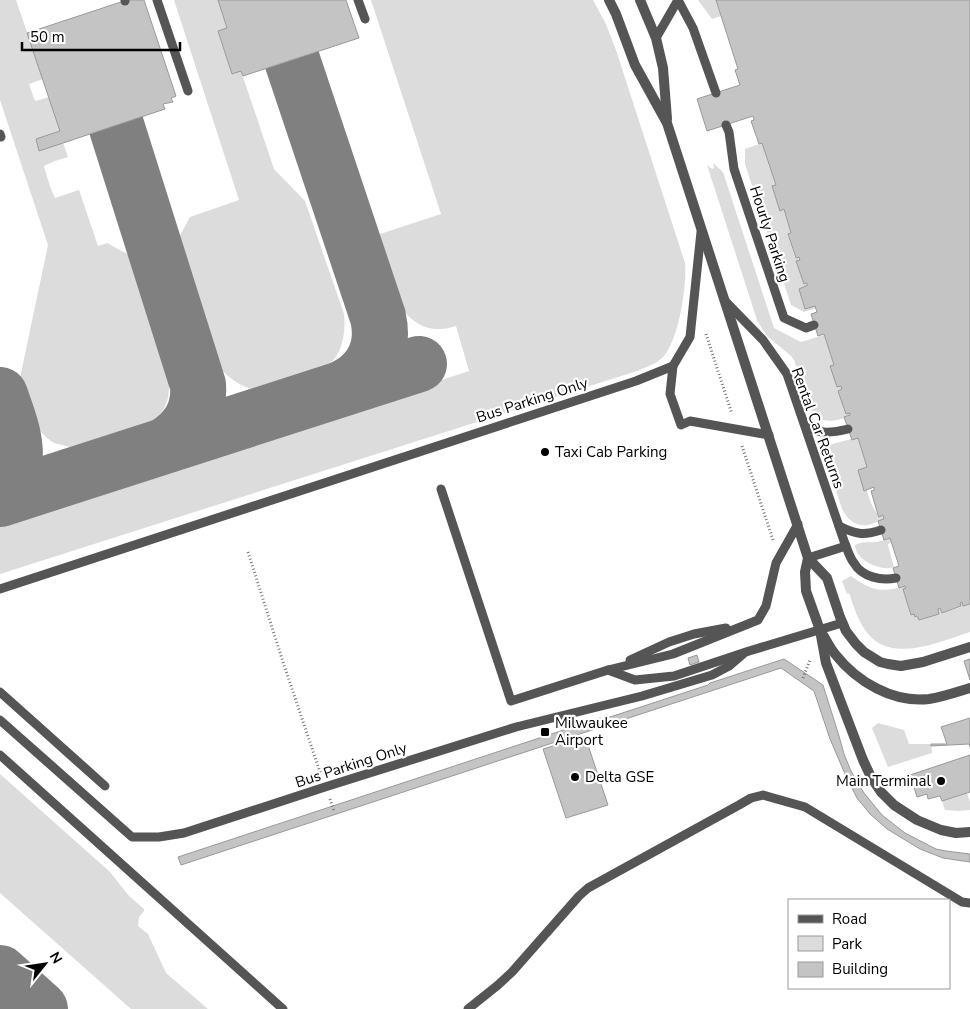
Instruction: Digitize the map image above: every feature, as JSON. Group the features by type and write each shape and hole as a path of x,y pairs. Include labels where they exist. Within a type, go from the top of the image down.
{"street":[{"path":"608,0 616,14 635,65 667,123 808,558 827,578 846,631 856,644 871,657 880,662 901,666 923,662 970,647"},
{"path":"640,0 656,38 663,68 667,123"},
{"path":"808,558 805,572 806,591 820,630 826,663 871,777 881,792 894,805 917,820 941,830 956,833 970,832"},
{"path":"820,630 834,653 846,667 863,681 885,692 905,698 927,699 970,688"}],"lane":[{"path":"157,0 188,91"},
{"path":"358,0 365,19"},
{"path":"656,38 678,0"},
{"path":"678,0 693,28 716,93"},
{"name":"Hourly Parking","path":"726,125 729,132 734,169 784,318 806,328 814,325"},
{"path":"702,231 690,337 673,366 670,394 672,402 681,425 690,421 769,435"},
{"name":"Rental Car Returns","path":"724,299 763,340 787,374 838,526 854,564 869,576 896,578"},
{"name":"Bus Parking Only","path":"0,589 636,381 673,366"},
{"path":"806,427 830,433 848,429"},
{"path":"441,489 511,700 608,670 673,654 758,620 766,606 776,563 798,524"},
{"path":"838,526 858,534 881,530"},
{"path":"808,558 846,546"},
{"path":"608,670 635,680 674,676 842,623"},
{"name":"Bus Parking Only","path":"0,720 132,837 159,837 184,833 516,727 642,696 712,676 729,666 743,654"},
{"path":"0,692 105,786"},
{"path":"0,755 283,1009"},
{"path":"468,1009 512,972 588,888 751,798 763,795 805,807 962,902 970,903"}],"path":[{"path":"703,325 779,558"},
{"path":"248,552 334,811"},
{"path":"803,678 811,658 804,635"}],"green space":[{"path":"0,0 16,0 43,79 29,84 34,99 36,101 49,97 60,131 36,139 39,150 63,143 68,157 44,166 53,194 55,198 79,190 98,246 107,243 131,256 170,378 168,398 164,409 157,418 140,428 87,446 70,447 54,443 41,432 33,418 20,378 48,245 0,100"},
{"path":"174,0 218,0 227,28 218,31 232,74 241,71 274,169 305,201 344,314 343,338 335,359 315,373 263,389 250,388 238,383 218,366 177,241 190,217 239,200"},
{"path":"371,0 593,0 605,22 616,50 685,263 685,285 678,325 664,356 655,363 637,371 0,574 0,524 469,371 456,326 442,329 428,328 417,323 403,310 377,235 441,214"},
{"path":"698,0 716,0 721,16 712,19"},
{"path":"762,143 776,185 773,186 781,210 784,209 791,233 788,235 795,258 799,257 800,260 796,261 804,284 807,283 808,285 799,289 805,309 815,306 816,308 804,312 791,305 745,164 745,149"},
{"path":"713,163 723,172 774,328 801,342 824,335 834,365 831,366 837,387 841,386 842,389 838,391 846,414 850,413 850,415 829,421 814,415 808,403 794,360 766,335 757,320 707,165 712,169 714,168"},
{"path":"858,438 867,467 858,470 864,490 867,490 871,504 877,514 879,516 883,515 884,519 868,525 856,523 844,513 824,454 824,449 829,445"},
{"path":"890,538 891,543 888,545 894,567 882,568 870,564 856,550 855,545"},
{"path":"851,576 865,585 876,589 889,590 905,586 906,588 903,589 911,614 917,616 919,620 939,614 938,609 940,608 942,613 961,607 960,603 962,602 964,606 970,604 970,632 927,646 897,649 884,645 872,638 862,625 849,593 847,594 842,581"},
{"path":"878,723 904,730 909,744 931,744 932,753 888,767 872,728"},
{"path":"0,774 110,872 129,896 144,909 139,917 138,926 148,934 166,973 208,1009 131,1009 0,893"},
{"path":"967,793 970,810 945,810 942,801"}],"building":[{"path":"127,0 144,0 176,96 171,98 173,102 163,104 165,109 39,151 36,139 60,131 27,33"},
{"path":"218,0 346,0 359,38 243,76 241,71 232,74 218,31 227,28"},
{"path":"716,0 970,0 970,604 963,606 962,602 960,603 961,606 942,613 940,608 938,609 939,614 919,620 914,614 911,615 903,589 906,588 905,586 899,588 893,568 899,566 890,538 884,540 878,521 884,519 883,515 879,517 878,515 871,491 874,490 874,487 864,491 858,470 867,467 858,438 852,440 844,417 850,415 850,413 846,414 838,391 842,389 841,386 837,387 830,366 834,365 824,334 818,336 811,314 817,312 815,306 805,309 799,289 808,285 807,283 804,284 796,261 800,260 799,257 796,258 788,234 791,233 784,209 780,211 772,186 776,185 762,143 759,144 751,121 754,120 753,116 707,131 697,99 740,85 735,70 738,69"},
{"path":"697,655 699,662 690,665 688,658"},
{"path":"784,659 823,685 851,771 864,793 882,815 905,833 936,849 970,854 970,862 943,858 920,849 887,829 870,814 857,798 845,774 830,739 814,691 781,668 181,865 178,857 600,718 604,719"},
{"path":"970,659 970,680 964,661"},
{"name":"Main Terminal","path":"970,718 970,747 969,744 931,746 931,744 947,744 941,727"},
{"name":"Delta GSE","path":"585,736 608,805 566,818 543,749"},
{"name":"Main Terminal","path":"970,755 970,792 942,801 940,796 928,799 927,794 917,797 910,775"}],"taxiway":[{"path":"292,60 378,317 380,328 378,349 370,367 363,375 345,387"},
{"path":"116,125 198,385 197,404 191,420 181,434 166,445"},
{"path":"0,499 419,364"},
{"path":"0,395 12,432 15,456 13,468 0,492"},
{"path":"0,973 40,1009"}],"place":[{"name":"Taxi Cab Parking","path":"545,452"},
{"name":"Milwaukee Airport","path":"545,732"},
{"name":"Delta GSE","path":"575,777"},
{"name":"Main Terminal","path":"941,781"}]}
